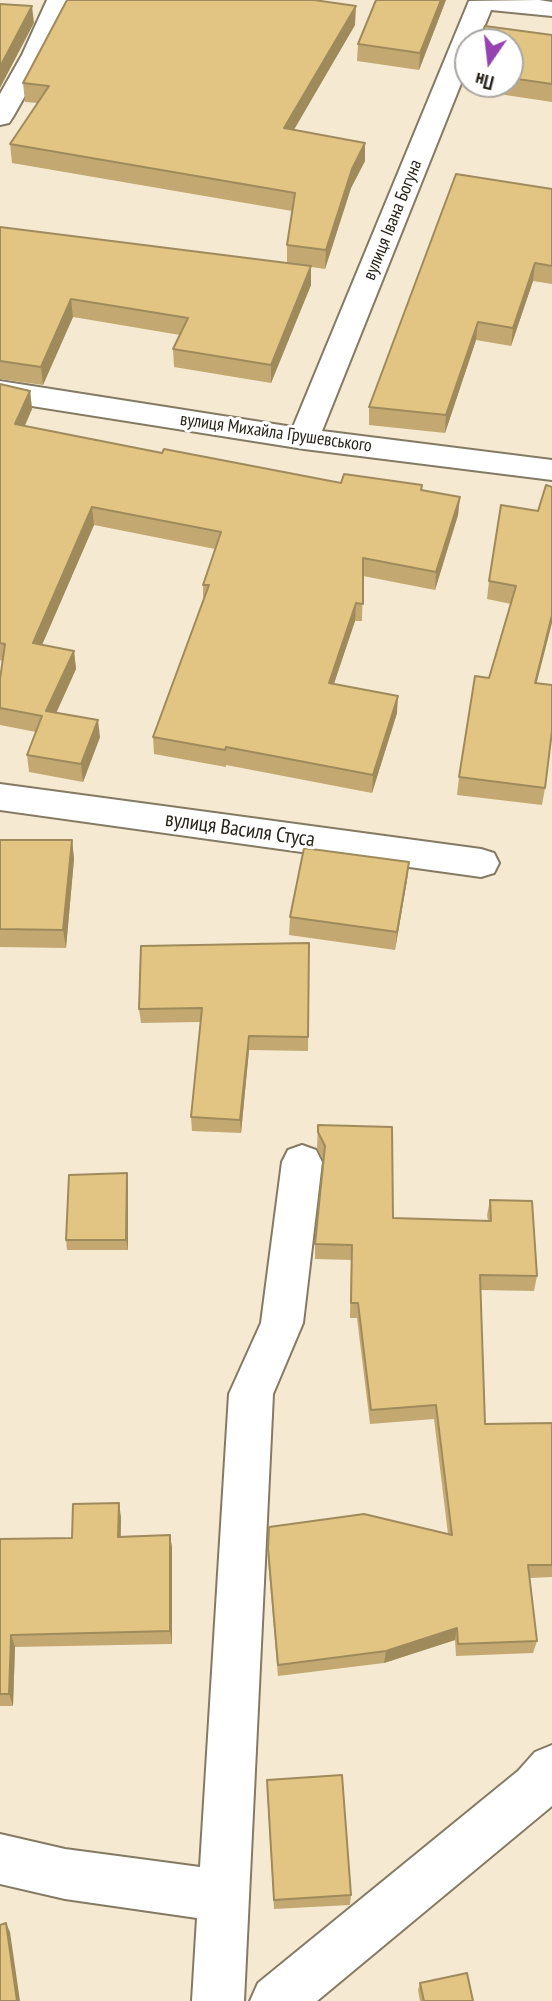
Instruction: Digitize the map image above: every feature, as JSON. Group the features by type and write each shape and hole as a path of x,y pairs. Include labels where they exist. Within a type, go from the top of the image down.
{"street":[{"path":"0,117 35,55 59,0"},
{"path":"482,1 552,9"},
{"name":"вулиця Івана Богуна","path":"303,439 482,1"},
{"name":"вулиця Михайла Грушевського","path":"0,391 303,439 552,470"},
{"name":"вулиця Василя Стуса","path":"0,797 481,863"},
{"path":"218,2001 251,1394 282,1323 302,1162"},
{"path":"276,2001 535,1788 552,1769"},
{"path":"0,1860 65,1874 224,1896"}],"building":[{"path":"67,0 314,0 356,6 284,128 365,143 352,169 326,250 287,245 295,193 10,144 49,86 23,83"},
{"path":"376,0 441,0 420,53 358,44"},
{"path":"0,4 32,6 0,67"},
{"path":"524,31 552,35 552,84 524,80"},
{"path":"456,174 552,189 552,266 535,263 513,328 478,322 446,415 369,407"},
{"path":"0,227 311,266 271,365 173,349 188,318 71,299 41,367 0,361"},
{"path":"0,384 30,391 15,424 162,453 164,449 341,483 344,474 422,485 421,490 460,497 436,572 363,558 363,604 356,603 329,683 398,696 373,775 226,747 225,750 153,737 209,585 203,585 221,532 92,507 33,643 74,651 46,711 98,720 81,764 27,755 42,716 0,708 0,679 5,644 0,643"},
{"path":"546,485 552,487 552,615 535,683 552,685 552,731 545,788 459,777 475,676 489,678 516,586 489,581 501,505 538,511"},
{"path":"0,840 72,840 63,930 0,929"},
{"path":"304,848 409,862 397,932 290,917"},
{"path":"309,943 308,1037 249,1036 240,1120 191,1117 202,1008 139,1009 141,946"},
{"path":"318,1125 392,1127 393,1218 491,1221 490,1200 532,1201 537,1276 480,1275 485,1424 552,1423 552,1565 528,1565 537,1641 458,1644 457,1628 386,1651 278,1665 268,1548 269,1527 364,1514 452,1535 436,1405 371,1410 358,1303 351,1303 352,1245 315,1244 325,1146 318,1132"},
{"path":"127,1173 126,1240 66,1240 69,1175"},
{"path":"119,1503 118,1537 170,1535 170,1631 11,1635 9,1694 0,1694 0,1539 72,1538 73,1504"},
{"path":"342,1775 351,1895 274,1900 267,1780"},
{"path":"6,1923 17,2001 0,2001 0,1925"},
{"path":"467,1973 473,2001 424,2001 420,1983"}]}
